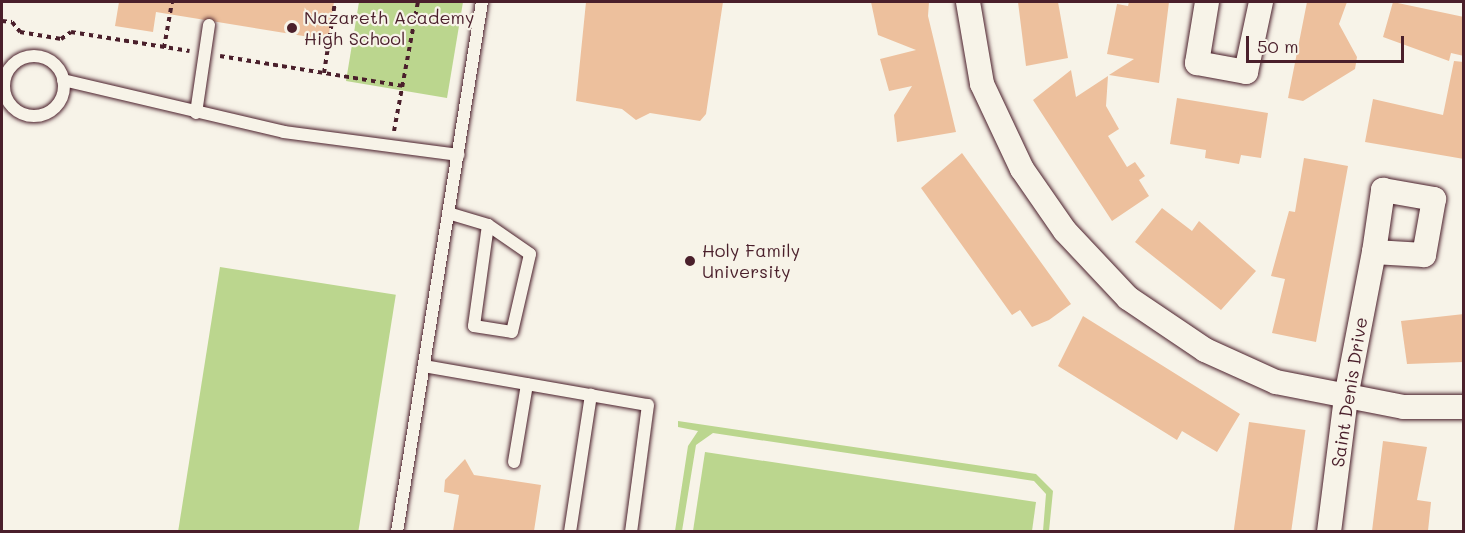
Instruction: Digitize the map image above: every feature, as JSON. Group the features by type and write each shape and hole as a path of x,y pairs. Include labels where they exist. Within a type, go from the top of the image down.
{"street":[{"path":"968,2 982,84 1022,169 1065,231 1120,289 1205,350 1276,382 1404,407 1464,406"},
{"path":"1207,2 1197,63 1246,72 1261,2"},
{"name":"Saint Denis Drive","path":"1329,531 1346,397 1374,252"}],"lane":[{"path":"397,531 482,2"},
{"path":"202,114 209,25"},
{"path":"63,80 61,99 48,113 30,116 13,108 3,82 19,59 46,59 63,80 202,114 391,149 458,155"},
{"path":"2,115 13,108"},
{"path":"448,213 488,225 530,254 512,332 474,326 488,225"},
{"path":"423,366 648,405 631,531"},
{"path":"514,462 527,384"},
{"path":"570,531 591,395"}],"path":[{"path":"164,48 172,2"},
{"path":"324,73 335,2"},
{"path":"391,149 418,2"},
{"path":"2,21 12,22 20,32 51,37 71,32 186,51"},
{"path":"205,54 403,86"}],"green space":[{"path":"359,2 463,2 447,98 346,81"},
{"path":"220,267 396,295 358,532 178,531"},
{"path":"678,421 1036,474 1053,491 1049,531 1043,531 1046,494 1034,481 713,433 696,445 682,531 675,531 688,446 698,431 678,427"},
{"path":"705,452 1036,502 1032,531 693,531"}],"building":[{"name":"Nazareth Academy High School","path":"119,2 334,2 328,40 156,12 153,32 115,26"},
{"path":"586,2 723,2 706,114 700,121 650,113 636,120 622,109 576,101"},
{"path":"871,2 929,2 928,16 956,132 897,142 894,115 912,86 889,91 880,59 916,50 878,35"},
{"path":"1018,2 1058,2 1068,58 1026,66"},
{"path":"1129,2 1169,2 1159,83 1109,75 1134,59 1107,54 1117,4 1128,6"},
{"path":"1307,2 1347,2 1339,24 1357,57 1355,69 1303,101 1288,98"},
{"path":"1393,2 1464,17 1464,56 1451,53 1449,61 1383,37"},
{"path":"1454,61 1464,62 1464,159 1365,142 1373,99 1443,115"},
{"path":"1071,70 1076,97 1108,76 1106,106 1119,129 1108,136 1127,167 1135,162 1145,176 1139,180 1149,196 1112,221 1033,100"},
{"path":"1177,98 1268,113 1261,158 1241,155 1239,164 1205,158 1206,150 1170,144"},
{"path":"962,153 1071,304 1049,320 1032,327 1020,310 1012,315 921,188"},
{"path":"1304,158 1348,166 1316,342 1272,333 1285,279 1271,276 1289,211 1295,212"},
{"path":"1162,208 1192,231 1199,221 1256,271 1221,310 1135,242"},
{"path":"1464,314 1464,362 1407,364 1401,321"},
{"path":"1083,316 1240,414 1217,452 1182,431 1177,440 1058,366"},
{"path":"1249,422 1305,430 1291,532 1234,532"},
{"path":"1383,441 1427,447 1417,500 1431,502 1428,531 1372,531"},
{"path":"465,459 474,475 541,485 534,531 453,531 459,495 444,492 445,480"}],"place":[{"name":"Nazareth Academy High School","path":"292,28"},
{"name":"Holy Family University","path":"690,261"}]}
